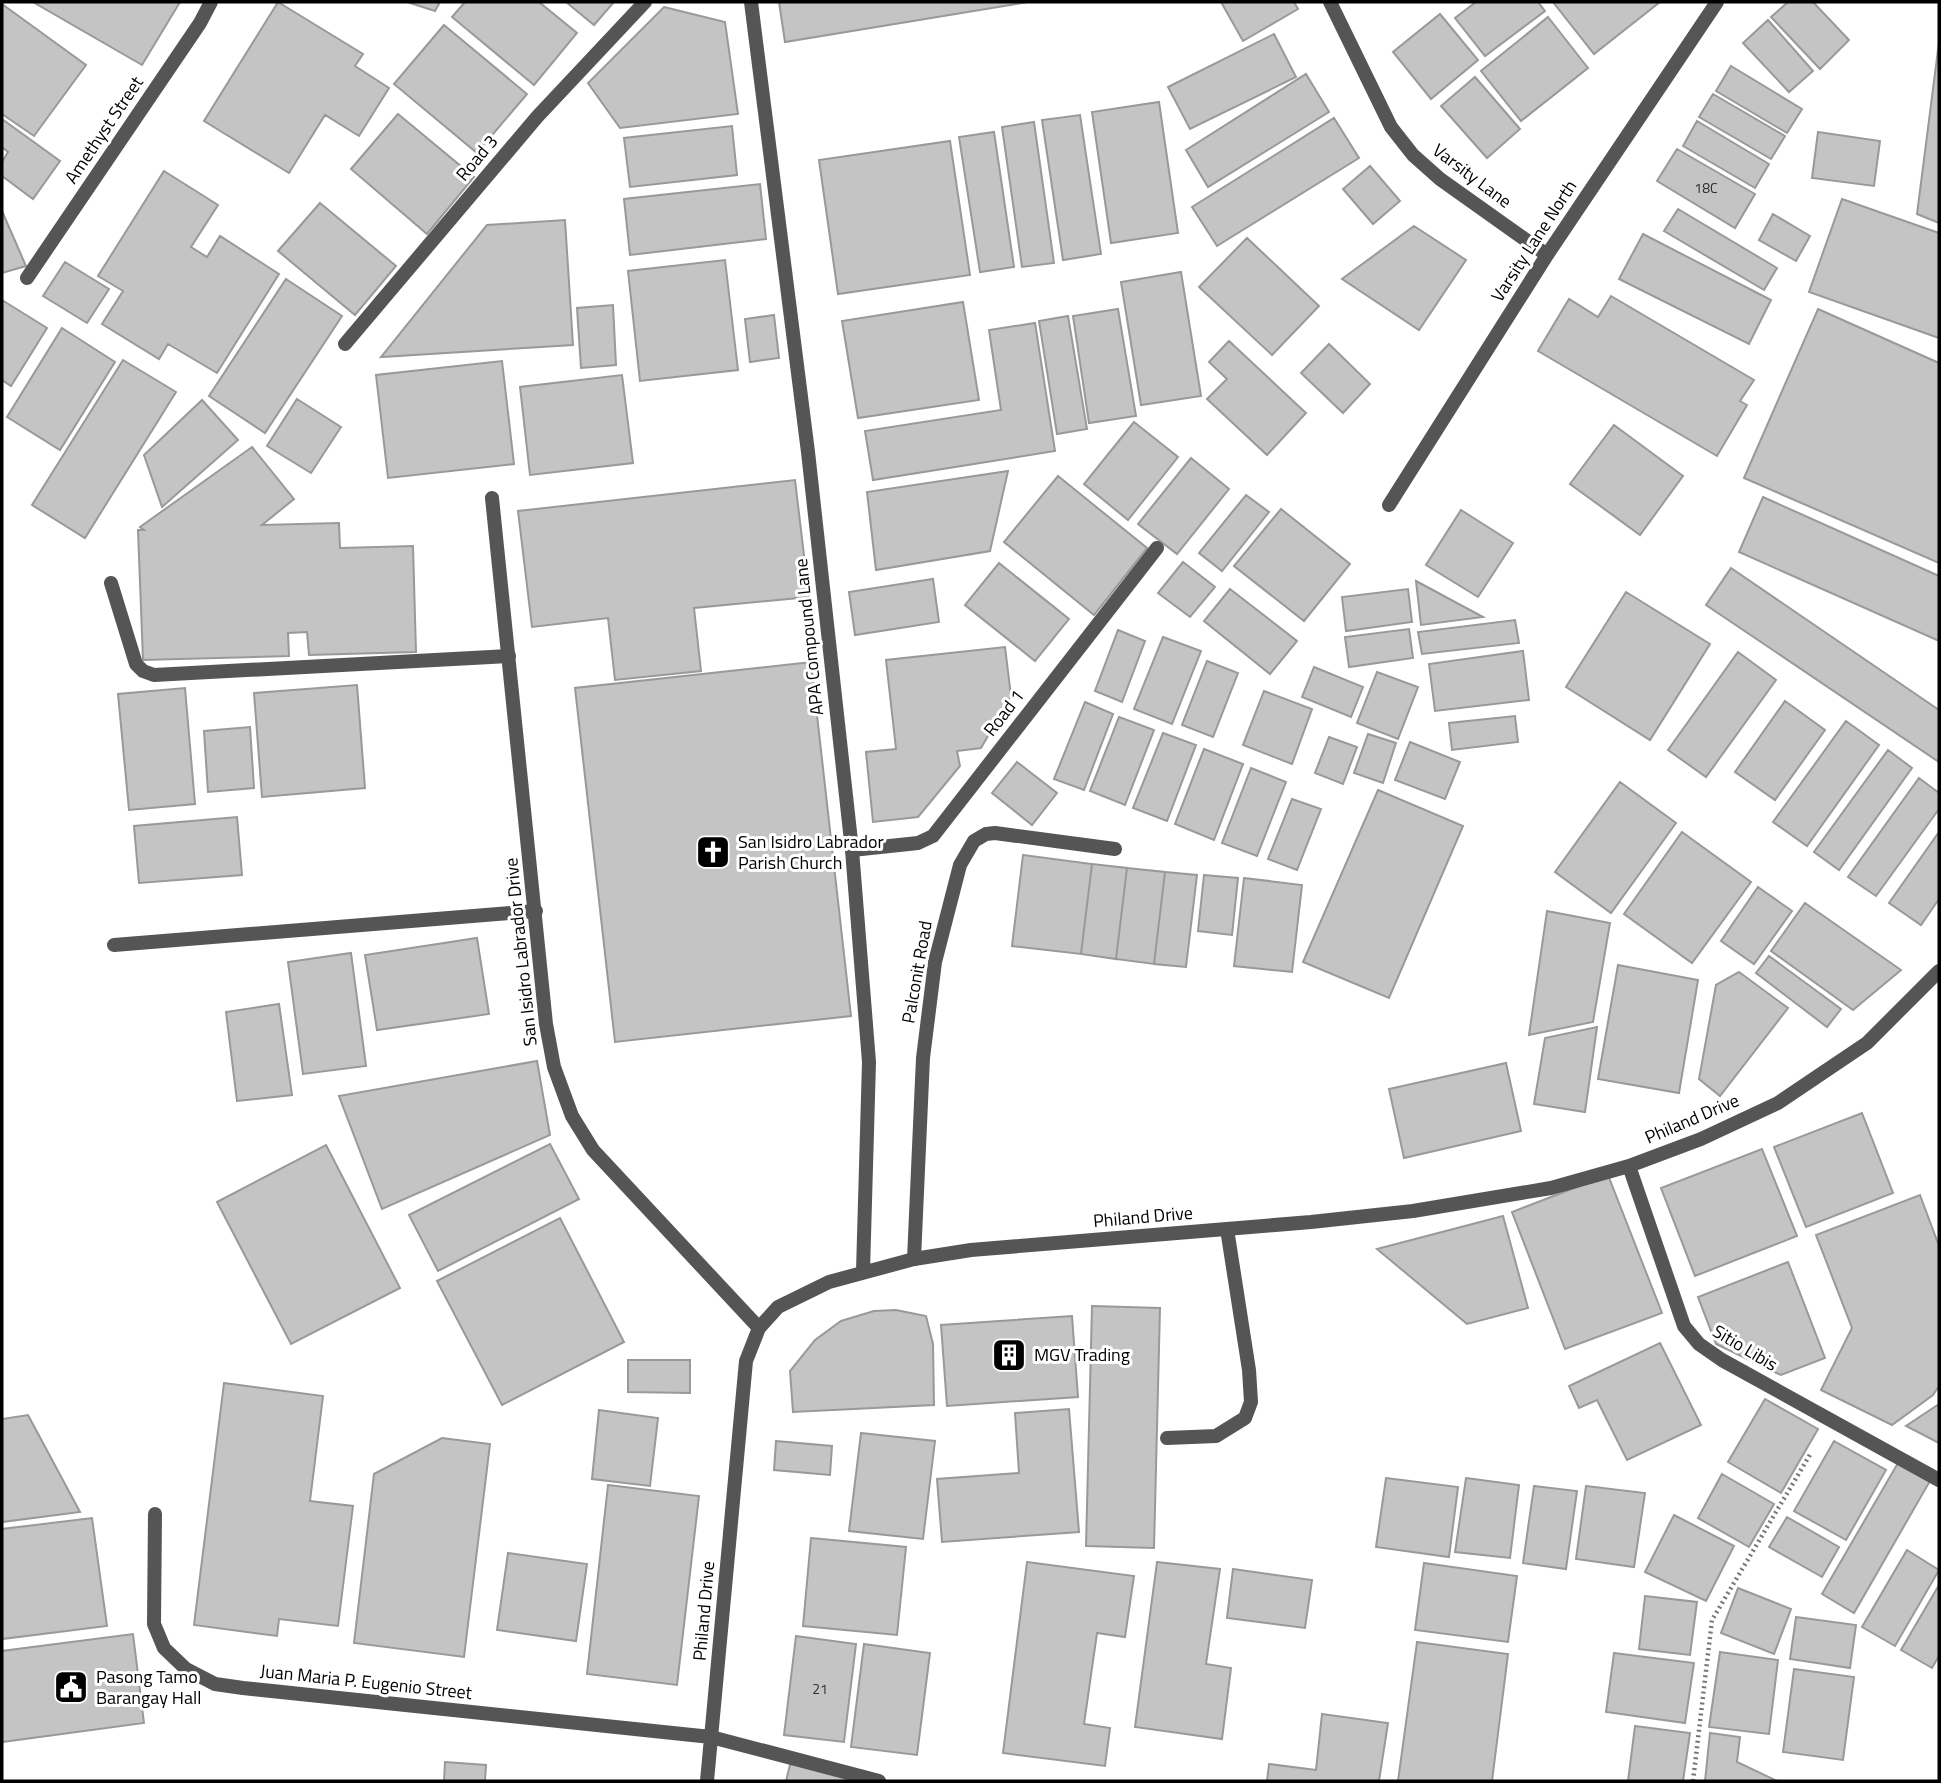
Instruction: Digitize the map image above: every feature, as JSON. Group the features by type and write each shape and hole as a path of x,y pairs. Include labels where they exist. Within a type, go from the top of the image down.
{"street":[{"name":"Amethyst Street","path":"27,278 200,23 211,2"},
{"name":"Road 3","path":"345,344 537,117 645,2"},
{"name":"APA Compound Lane","path":"751,2 805,424 852,850 869,1062 863,1271"},
{"name":"Varsity Lane","path":"1330,2 1391,127 1413,155 1440,179 1547,255"},
{"name":"Varsity Lane North","path":"1389,505 1547,255 1717,2"},
{"name":"San Isidro Labrador Drive","path":"492,498 546,1024 554,1067 572,1116 593,1150 759,1328"},
{"name":"Road 1","path":"852,850 918,843 933,836 1157,548"},
{"path":"111,583 136,664 153,675 509,656"},
{"name":"Palconit Road","path":"914,1259 923,1058 935,962 960,865 974,841 986,834 995,833 1115,849"},
{"path":"114,945 536,911"},
{"name":"Philand Drive","path":"707,1781 746,1361 759,1328 778,1307 830,1282 914,1259 971,1250 1413,1211 1550,1188 1629,1166 1701,1139 1778,1103 1867,1043 1939,971"},
{"name":"Sitio Libis","path":"1629,1166 1684,1326 1699,1344 1939,1480"},
{"path":"1167,1438 1216,1436 1245,1418 1251,1402 1249,1370 1227,1229"},
{"name":"Juan Maria P. Eugenio Street","path":"155,1514 154,1624 164,1648 186,1669 215,1684 711,1737 879,1781"}],"path":[{"path":"1693,1781 1712,1620 1831,1419"}],"building":[{"path":"33,2 180,2 142,65"},
{"path":"278,2 363,54 355,66 389,88 359,136 325,115 289,173 204,121"},
{"path":"407,2 440,2 435,11"},
{"path":"465,2 539,2 577,33 534,85 452,17"},
{"path":"566,2 614,2 594,25"},
{"path":"779,2 1028,2 785,42"},
{"path":"1221,2 1294,2 1298,9 1243,41"},
{"path":"1476,2 1538,2 1545,11 1485,56 1455,18"},
{"path":"1553,2 1660,2 1594,54"},
{"path":"1788,2 1813,2 1849,40 1820,69 1771,17"},
{"path":"2,4 86,65 34,136 2,114"},
{"path":"664,7 725,22 738,114 620,128 588,83"},
{"path":"1440,14 1478,60 1431,99 1393,52"},
{"path":"1548,17 1588,68 1521,121 1481,71"},
{"path":"1768,20 1813,71 1789,92 1743,43"},
{"path":"444,25 527,94 477,153 394,84"},
{"path":"1274,34 1296,77 1190,129 1168,87"},
{"path":"1939,42 1939,223 1917,214"},
{"path":"1731,66 1802,109 1787,133 1716,91"},
{"path":"1306,74 1329,112 1208,187 1186,150"},
{"path":"1475,77 1520,129 1487,158 1441,106"},
{"path":"1713,94 1785,136 1771,159 1699,117"},
{"path":"1159,102 1178,233 1111,243 1092,112"},
{"path":"398,114 474,177 427,234 351,169"},
{"path":"1080,115 1101,254 1063,260 1042,120"},
{"path":"1334,118 1359,158 1217,246 1192,207"},
{"path":"2,119 60,161 33,199 2,176 2,162 8,152 2,147"},
{"path":"1697,121 1769,164 1755,188 1683,146"},
{"path":"1034,122 1054,263 1022,267 1002,127"},
{"path":"732,126 737,175 630,187 624,138"},
{"path":"994,132 1014,267 980,272 959,137"},
{"path":"1818,132 1880,141 1874,186 1812,178"},
{"path":"950,141 970,275 838,294 819,160"},
{"path":"1677,149 1755,194 1735,228 1657,181"},
{"path":"1370,166 1400,201 1373,224 1343,189"},
{"path":"164,171 218,205 191,247 207,257 220,236 279,274 217,373 168,344 159,359 102,324 123,291 98,276"},
{"path":"760,184 766,239 630,255 624,199"},
{"path":"1842,199 1939,233 1939,338 1809,292"},
{"path":"320,203 396,266 355,315 278,251"},
{"path":"1678,209 1777,268 1764,290 1664,231"},
{"path":"2,211 26,266 2,273"},
{"path":"1773,214 1810,236 1796,261 1759,240"},
{"path":"565,220 573,345 381,357 487,225"},
{"path":"1414,226 1466,260 1419,330 1342,279"},
{"path":"1643,234 1771,300 1749,344 1619,279"},
{"path":"1247,238 1319,306 1272,355 1199,287"},
{"path":"725,260 738,370 640,381 628,271"},
{"path":"65,262 109,289 87,323 43,296"},
{"path":"1181,272 1201,396 1141,405 1121,282"},
{"path":"286,279 342,316 265,433 209,396"},
{"path":"1611,296 1754,380 1740,401 1747,405 1717,456 1538,351 1569,299 1598,317"},
{"path":"2,300 47,328 11,386 2,380"},
{"path":"963,302 979,400 858,418 842,321"},
{"path":"613,305 616,365 581,368 577,308"},
{"path":"1118,309 1136,416 1089,423 1073,316"},
{"path":"1818,309 1939,363 1939,563 1744,478"},
{"path":"774,315 779,358 750,362 745,319"},
{"path":"1068,316 1087,429 1057,434 1039,321"},
{"path":"1035,323 1055,451 873,480 865,431 1001,410 989,330"},
{"path":"62,328 115,362 60,450 7,417"},
{"path":"1229,341 1306,413 1267,455 1207,399 1227,379 1209,362"},
{"path":"1329,344 1370,384 1343,413 1301,373"},
{"path":"123,360 176,392 85,538 32,505"},
{"path":"502,361 514,464 388,478 376,375"},
{"path":"622,375 633,463 530,475 520,387"},
{"path":"297,399 341,427 311,473 267,446"},
{"path":"202,400 238,440 162,507 144,455"},
{"path":"1134,422 1178,457 1128,520 1084,484"},
{"path":"1614,425 1683,476 1640,535 1570,484"},
{"path":"252,447 294,499 262,525 339,523 340,548 413,546 416,652 309,655 307,632 288,633 289,656 143,660 138,530 144,530 140,527"},
{"path":"1191,458 1229,489 1177,554 1138,524"},
{"path":"1008,471 990,551 876,570 867,492"},
{"path":"1058,476 1147,548 1094,615 1004,542"},
{"path":"795,480 809,597 694,608 701,671 615,680 608,618 532,627 518,511"},
{"path":"1246,495 1269,512 1222,571 1199,553"},
{"path":"1763,497 1939,576 1939,641 1739,552"},
{"path":"1281,509 1350,564 1304,621 1234,566"},
{"path":"1461,510 1513,543 1478,597 1426,565"},
{"path":"1183,562 1215,587 1190,617 1158,593"},
{"path":"999,563 1069,619 1035,661 965,605"},
{"path":"1731,568 1939,710 1939,762 1706,605"},
{"path":"933,579 939,622 855,635 849,592"},
{"path":"1416,581 1483,617 1421,625"},
{"path":"1230,589 1297,641 1270,674 1204,621"},
{"path":"1408,589 1412,622 1346,631 1342,597"},
{"path":"1626,592 1710,644 1650,740 1566,687"},
{"path":"1515,620 1519,643 1422,654 1418,632"},
{"path":"1409,629 1413,658 1349,667 1345,637"},
{"path":"1118,630 1145,641 1122,702 1095,691"},
{"path":"1163,637 1201,651 1172,724 1134,709"},
{"path":"1005,647 1011,696 981,748 957,751 960,766 918,817 873,822 866,752 896,749 886,660"},
{"path":"1523,651 1529,700 1435,711 1429,664"},
{"path":"1738,652 1776,680 1706,777 1668,750"},
{"path":"1207,661 1238,673 1213,737 1182,725"},
{"name":"San Isidro Labrador Parish Church","path":"811,662 851,1016 615,1042 575,688"},
{"path":"1314,667 1363,687 1351,717 1302,697"},
{"path":"1377,672 1418,687 1398,739 1357,723"},
{"path":"357,685 365,788 262,797 254,693"},
{"path":"185,688 195,804 129,810 118,694"},
{"path":"1264,691 1312,709 1292,764 1243,745"},
{"path":"1785,701 1825,730 1775,800 1735,772"},
{"path":"1085,702 1113,714 1084,790 1054,779"},
{"path":"1515,716 1518,742 1452,750 1449,723"},
{"path":"1119,717 1154,730 1125,805 1090,791"},
{"path":"1846,721 1879,745 1807,846 1773,822"},
{"path":"250,727 254,788 208,792 204,731"},
{"path":"1163,733 1196,745 1167,821 1133,808"},
{"path":"1368,734 1396,743 1383,783 1354,773"},
{"path":"1329,737 1357,747 1343,784 1315,773"},
{"path":"1410,742 1460,762 1445,799 1395,780"},
{"path":"1204,749 1243,764 1214,840 1175,824"},
{"path":"1888,750 1912,768 1839,870 1814,852"},
{"path":"1017,762 1057,793 1032,825 992,793"},
{"path":"1251,768 1286,782 1257,856 1222,843"},
{"path":"1919,778 1939,793 1939,809 1876,896 1848,877"},
{"path":"1620,782 1676,823 1611,913 1555,872"},
{"path":"1378,790 1463,826 1389,998 1303,962"},
{"path":"1292,799 1321,809 1297,870 1268,859"},
{"path":"237,817 242,875 139,883 134,826"},
{"path":"1682,832 1751,882 1692,963 1624,914"},
{"path":"1939,832 1939,899 1921,925 1889,903"},
{"path":"1023,855 1092,864 1081,954 1012,946"},
{"path":"1092,864 1127,868 1116,959 1081,954"},
{"path":"1127,868 1165,872 1154,964 1116,959"},
{"path":"1165,872 1197,875 1186,967 1154,964"},
{"path":"1204,875 1238,878 1232,935 1198,931"},
{"path":"1244,878 1302,885 1292,972 1234,966"},
{"path":"1758,887 1792,911 1754,964 1721,941"},
{"path":"1805,903 1901,970 1853,1010 1771,951"},
{"path":"1547,911 1610,923 1593,1022 1529,1035"},
{"path":"477,938 489,1014 377,1030 365,955"},
{"path":"351,953 366,1066 303,1074 288,962"},
{"path":"1769,956 1841,1009 1827,1027 1756,973"},
{"path":"1618,965 1698,980 1679,1093 1598,1079"},
{"path":"1739,972 1788,1008 1720,1096 1699,1079 1716,985"},
{"path":"279,1004 292,1095 237,1101 226,1012"},
{"path":"1597,1027 1585,1112 1534,1104 1545,1038"},
{"path":"537,1061 550,1135 382,1209 339,1096"},
{"path":"1506,1063 1521,1131 1404,1158 1389,1089"},
{"path":"1862,1113 1893,1193 1806,1227 1774,1147"},
{"path":"550,1144 579,1199 438,1271 409,1215"},
{"path":"326,1145 400,1288 291,1344 217,1202"},
{"path":"1762,1149 1797,1236 1695,1276 1661,1188"},
{"path":"1608,1175 1662,1313 1565,1349 1512,1212"},
{"path":"1920,1195 1939,1246 1939,1386 1933,1395 1892,1425 1821,1390 1852,1328 1816,1235"},
{"path":"1503,1216 1528,1308 1467,1324 1377,1249"},
{"path":"560,1218 624,1342 502,1405 437,1281"},
{"path":"1788,1262 1825,1358 1781,1375 1716,1344 1698,1297"},
{"path":"1092,1306 1160,1308 1154,1548 1086,1546"},
{"path":"896,1310 926,1316 933,1344 934,1405 793,1412 790,1371 815,1340 841,1321 874,1311"},
{"name":"MGV Trading","path":"1072,1316 1078,1397 947,1406 941,1325"},
{"path":"1660,1343 1701,1425 1627,1460 1597,1400 1579,1408 1569,1386"},
{"path":"628,1360 690,1360 690,1393 628,1392"},
{"path":"224,1383 323,1396 310,1501 353,1506 338,1626 279,1619 277,1636 194,1625"},
{"path":"1765,1399 1818,1429 1781,1493 1728,1462"},
{"path":"1939,1404 1939,1443 1906,1426"},
{"path":"1069,1409 1079,1532 942,1542 937,1479 1019,1473 1015,1413"},
{"path":"599,1410 658,1418 650,1486 592,1479"},
{"path":"28,1415 80,1512 2,1522 2,1419"},
{"path":"861,1433 935,1441 923,1539 849,1531"},
{"path":"442,1438 490,1444 464,1657 354,1643 374,1474"},
{"path":"776,1441 832,1446 830,1475 774,1470"},
{"path":"1834,1441 1886,1470 1846,1540 1794,1511"},
{"path":"1902,1456 1934,1474 1854,1613 1822,1594"},
{"path":"1722,1474 1774,1504 1749,1547 1698,1518"},
{"path":"1386,1478 1458,1487 1449,1557 1376,1547"},
{"path":"1466,1478 1519,1485 1510,1558 1455,1552"},
{"path":"608,1485 699,1496 677,1685 587,1674"},
{"path":"1534,1486 1577,1491 1566,1569 1523,1563"},
{"path":"1586,1486 1645,1493 1634,1567 1576,1559"},
{"path":"1674,1515 1734,1546 1706,1601 1645,1572"},
{"path":"1787,1517 1839,1547 1822,1577 1769,1547"},
{"path":"92,1518 107,1626 2,1639 2,1529"},
{"path":"811,1538 906,1547 897,1635 803,1626"},
{"path":"1907,1550 1939,1570 1895,1646 1862,1627"},
{"path":"508,1553 587,1564 576,1641 497,1630"},
{"path":"1027,1562 1134,1576 1125,1637 1097,1633 1084,1724 1110,1728 1105,1766 1003,1753"},
{"path":"1157,1562 1220,1569 1206,1664 1231,1668 1222,1739 1135,1727"},
{"path":"1424,1563 1517,1576 1508,1642 1415,1630"},
{"path":"1233,1569 1312,1580 1305,1628 1227,1618"},
{"path":"1939,1585 1939,1656 1932,1668 1901,1650"},
{"path":"1738,1588 1791,1609 1774,1654 1721,1633"},
{"path":"1645,1596 1697,1602 1690,1655 1639,1649"},
{"path":"1796,1617 1856,1625 1850,1668 1790,1659"},
{"name":"Pasong Tamo Barangay Hall","path":"133,1634 144,1723 2,1742 2,1651"},
{"path":"796,1636 856,1644 844,1742 784,1735"},
{"path":"1417,1642 1508,1654 1492,1781 1398,1781"},
{"path":"864,1644 930,1653 917,1755 851,1747"},
{"path":"1720,1652 1778,1660 1769,1734 1709,1727"},
{"path":"1614,1653 1694,1663 1685,1723 1606,1712"},
{"path":"1794,1669 1854,1677 1843,1760 1783,1752"},
{"path":"1322,1714 1388,1723 1379,1781 1267,1781 1269,1764 1316,1770"},
{"path":"1635,1726 1690,1733 1683,1781 1628,1781"},
{"path":"1710,1733 1740,1737 1737,1762 1777,1781 1705,1781"},
{"path":"791,1761 874,1781 786,1781"},
{"path":"445,1762 486,1765 485,1781 444,1781"}],"place":[{"name":"San Isidro Labrador Parish Church","path":"713,852"},
{"name":"MGV Trading","path":"1009,1355"},
{"name":"Pasong Tamo Barangay Hall","path":"71,1687"}]}
